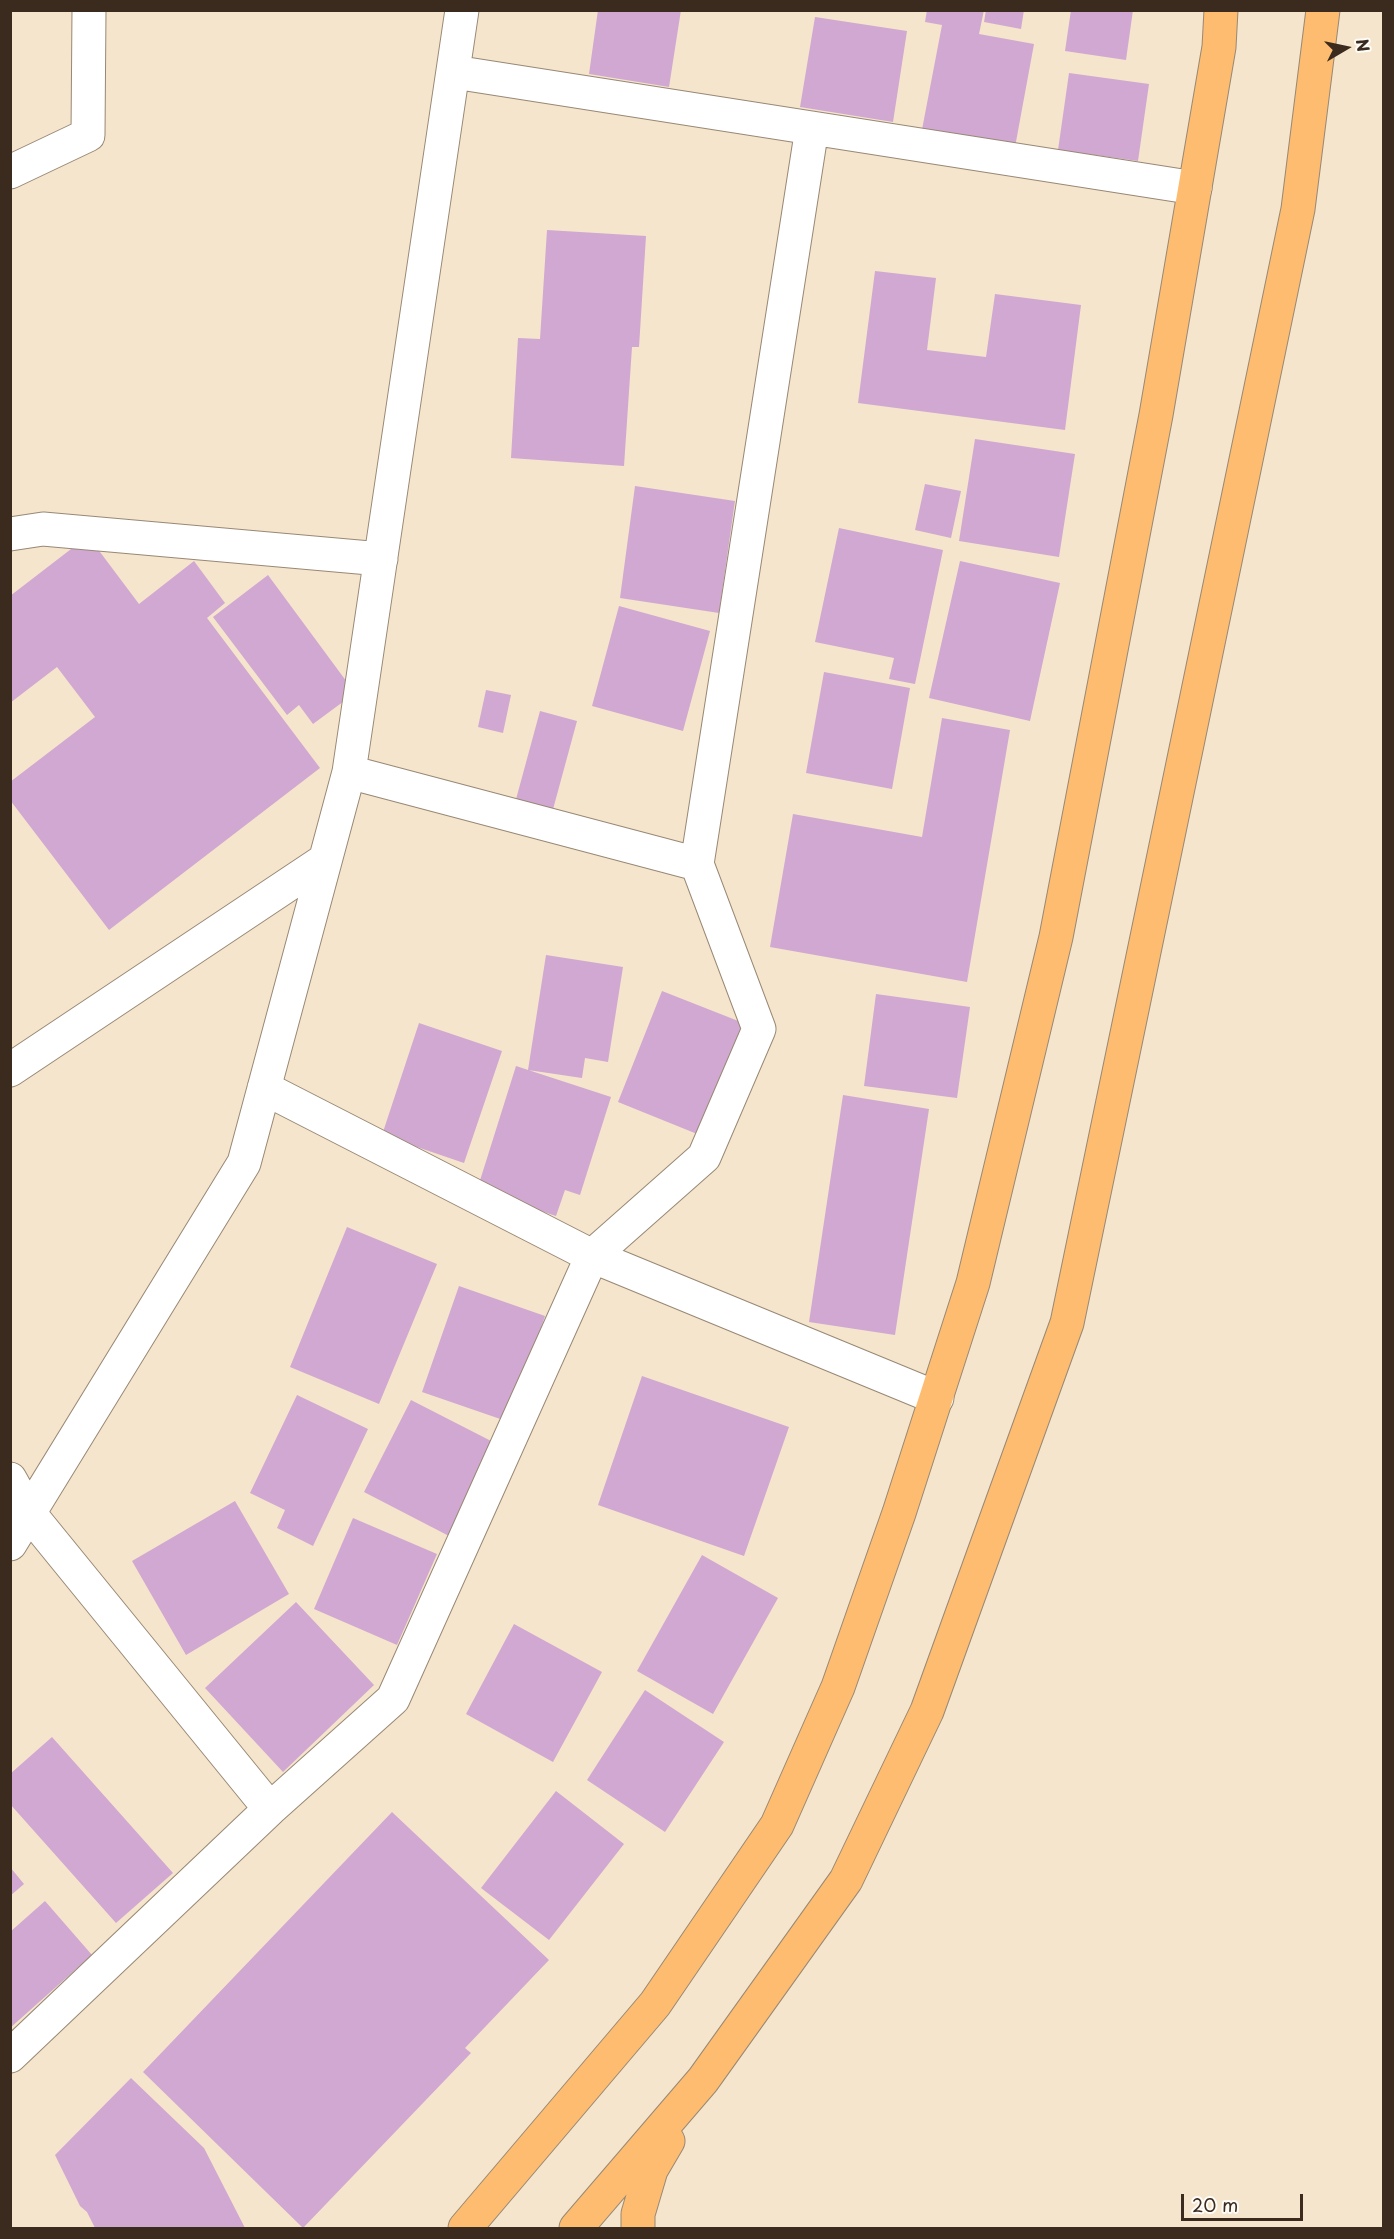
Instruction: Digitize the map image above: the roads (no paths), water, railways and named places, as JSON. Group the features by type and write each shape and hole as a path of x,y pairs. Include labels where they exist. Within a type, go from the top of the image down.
{"main road":[{"path":"465,2229 655,2004 777,1825 838,1687 937,1398 973,1283 1056,937 1156,415 1219,47 1221,10"},
{"path":"576,2229 703,2080 846,1880 927,1711 1067,1323 1298,209 1323,10"},
{"path":"638,2229 638,2214 651,2170 703,2080"}],"street":[{"path":"10,172 88,135 89,10"},
{"path":"10,1544 244,1163 349,772 462,10"},
{"path":"454,72 1195,188"},
{"path":"10,2056 270,1809 393,1699 592,1256 704,1157 759,1029 697,864 812,128"},
{"path":"10,534 43,528 381,559"},
{"path":"349,772 697,864"},
{"path":"10,1070 325,860"},
{"path":"264,1088 592,1256 937,1398"},
{"path":"10,1479 30,1513 270,1809"}]}
